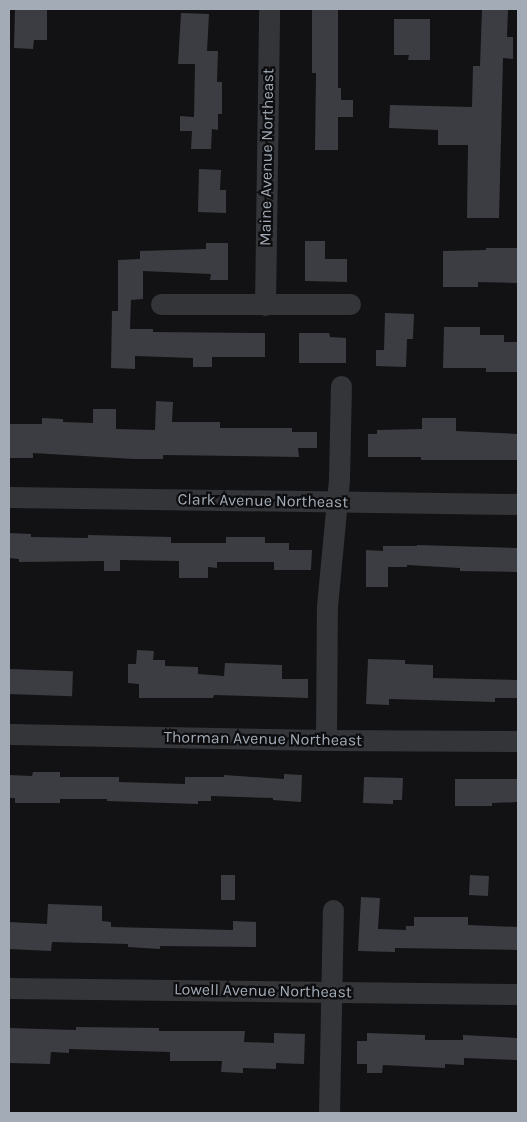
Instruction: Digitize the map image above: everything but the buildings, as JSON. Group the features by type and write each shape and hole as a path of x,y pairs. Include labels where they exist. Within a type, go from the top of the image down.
{"street":[{"name":"Maine Avenue Northeast","path":"266,305 269,9"},
{"path":"161,304 350,304"},
{"path":"326,740 327,606 339,479 341,386"},
{"name":"Clark Avenue Northeast","path":"9,497 518,504"},
{"name":"Thorman Avenue Northeast","path":"9,734 326,740 518,741"},
{"path":"329,1113 333,910"},
{"name":"Lowell Avenue Northeast","path":"9,988 518,994"}]}
